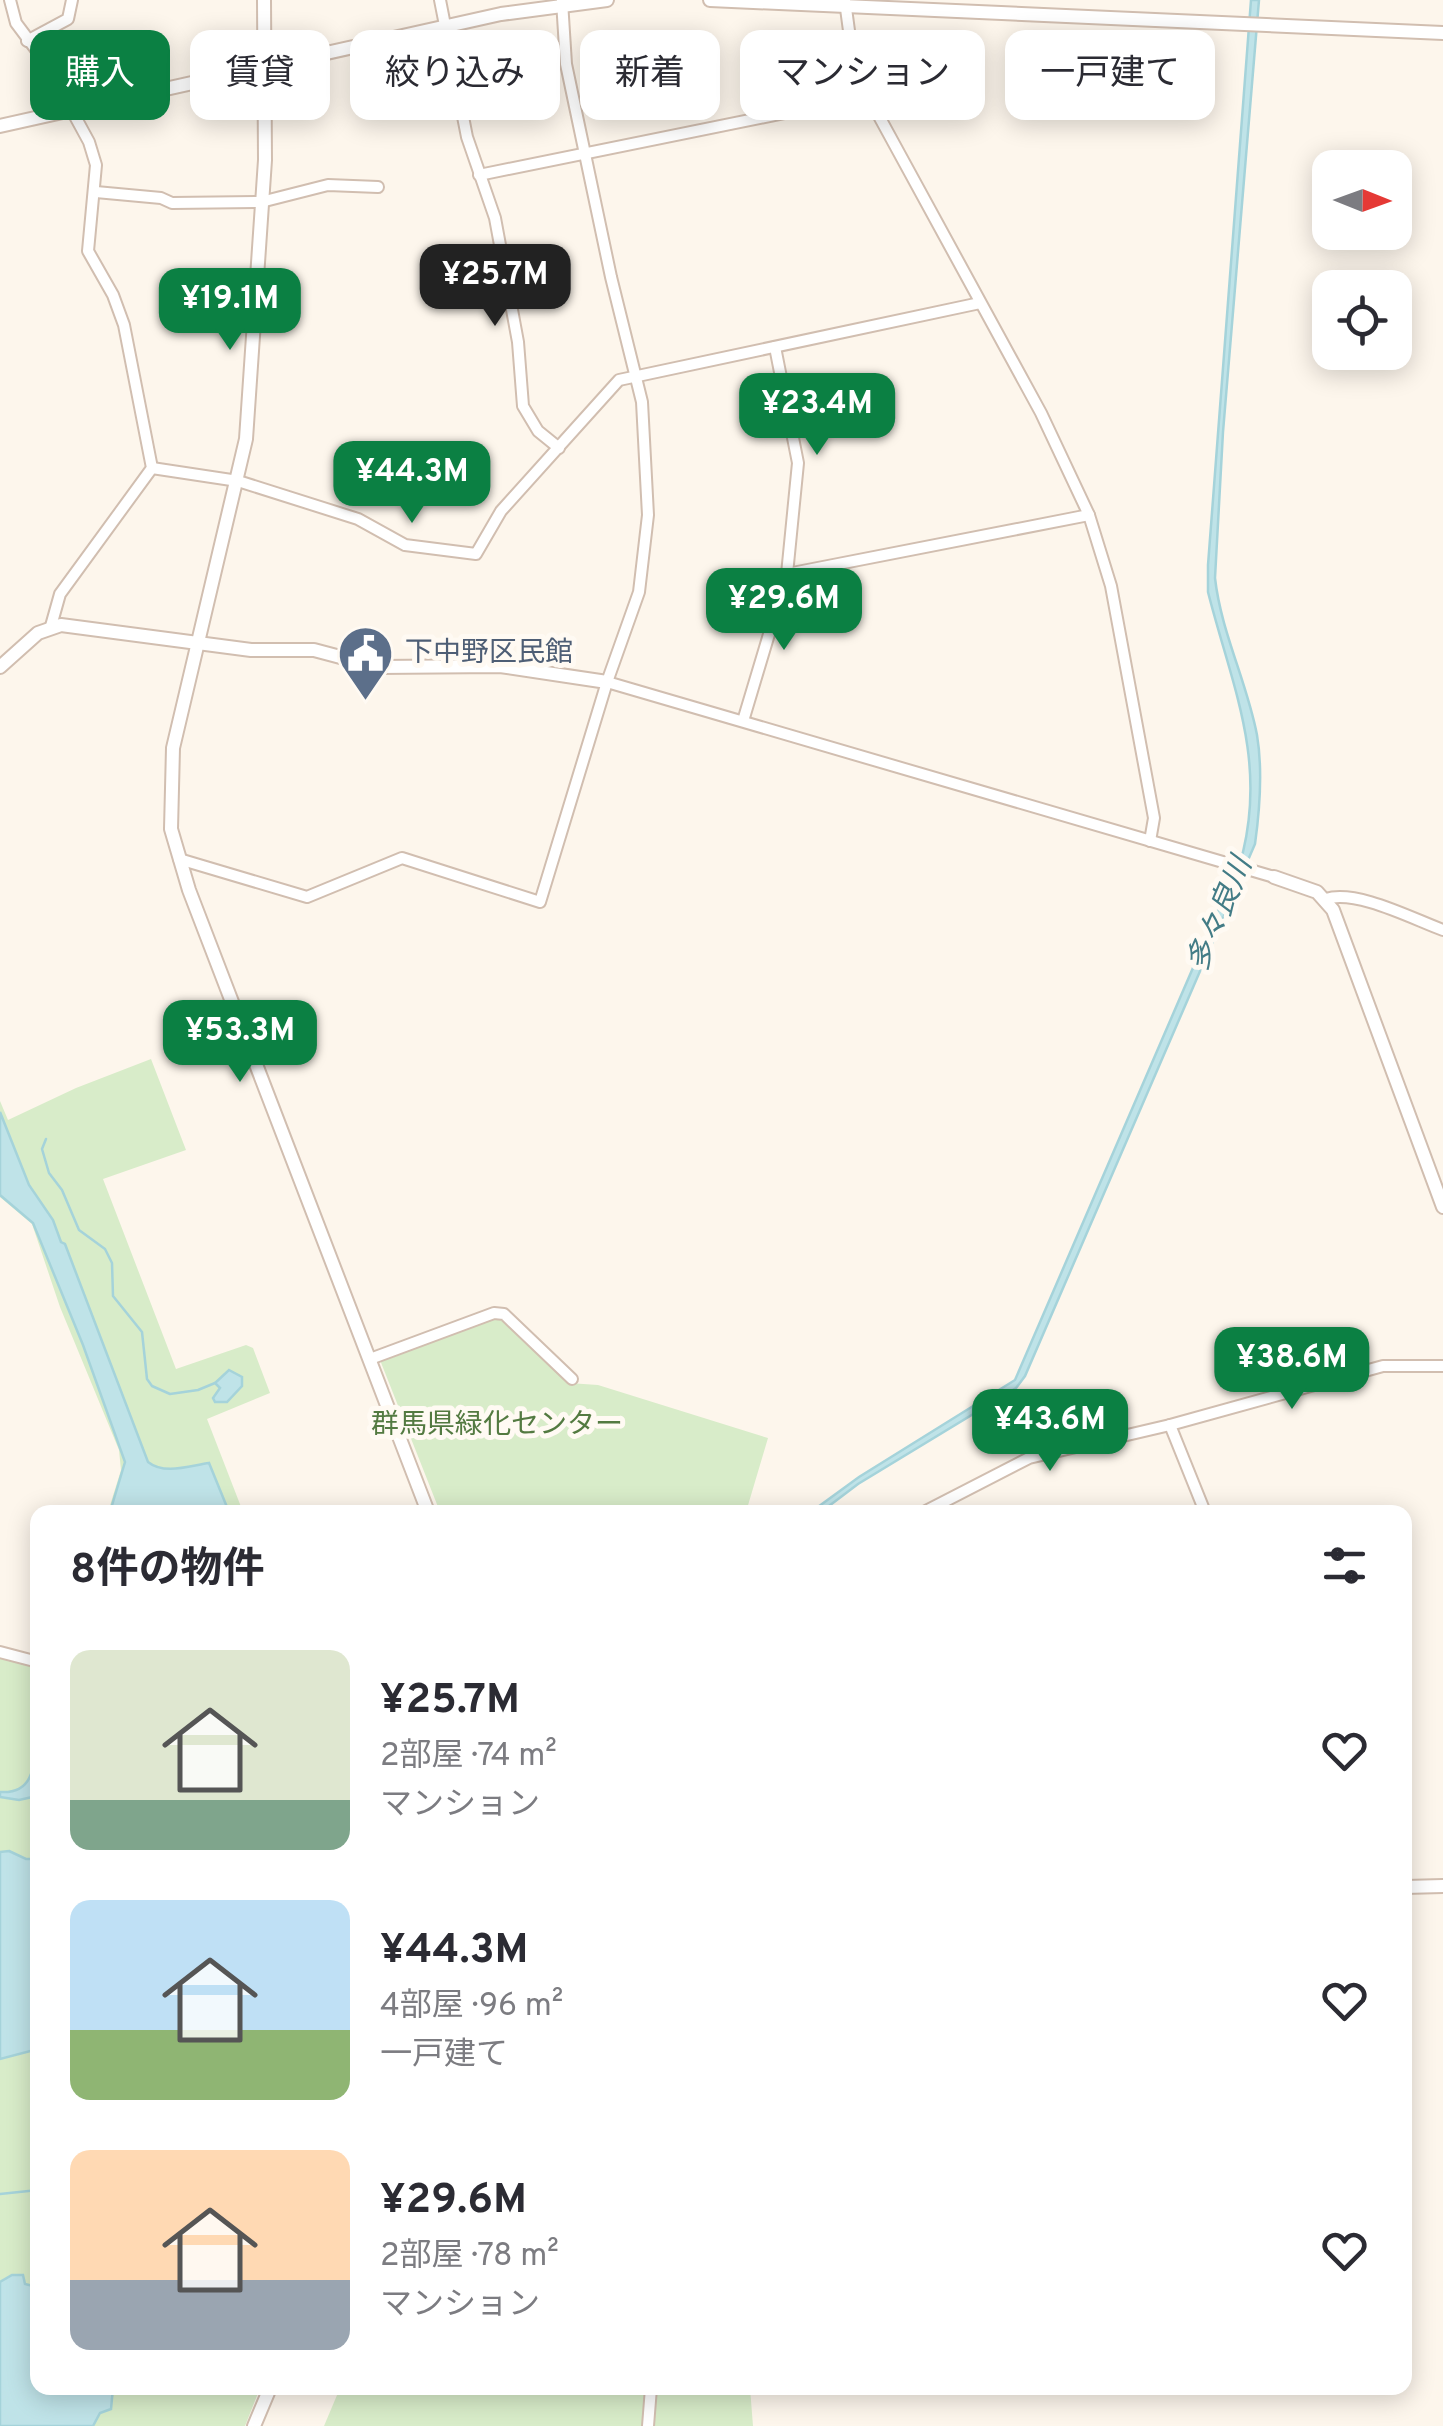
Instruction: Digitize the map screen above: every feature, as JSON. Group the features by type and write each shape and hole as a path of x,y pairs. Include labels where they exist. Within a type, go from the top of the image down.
{"street":[{"path":"10,0 16,23 30,44"},
{"path":"27,41 68,19 72,0"},
{"path":"264,0 265,30"},
{"path":"440,0 467,137 496,218 518,342 523,406 538,431 559,448"},
{"path":"330,52 562,2 607,0"},
{"path":"710,0 845,3 1443,33"},
{"path":"179,858 306,897 402,858 540,902 607,682 639,592 648,476 642,402 566,64 562,2"},
{"path":"845,3 849,30"},
{"path":"0,126 30,119"},
{"path":"52,626 60,594 152,468 124,325 113,295 88,251 96,166 77,120"},
{"path":"264,120 246,439 173,748 171,829 425,1505"},
{"path":"479,175 751,120"},
{"path":"881,120 1041,413 1089,514 1104,557 1118,625 1154,818 1150,841"},
{"path":"96,192 161,198 172,203 261,202 328,185 378,187"},
{"path":"152,468 238,481 358,519 405,545 476,554 501,511 619,380 980,302"},
{"path":"744,721 786,574 798,463 774,347"},
{"path":"786,574 1089,514"},
{"path":"0,667 38,633 52,626 74,626 251,650 314,650 378,667 500,666 607,682 1300,884 1326,899 1351,954 1443,1207"},
{"path":"1326,899 1338,895 1354,897 1443,930"},
{"path":"370,1360 494,1313 504,1314 572,1379"},
{"path":"938,1505 1030,1458 1170,1425 1383,1366 1443,1366"},
{"path":"1170,1425 1202,1505"},
{"path":"0,1652 30,1660"},
{"path":"1412,1887 1443,1886"},
{"path":"254,2426 267,2395"},
{"path":"648,2426 650,2395"}],"green space":[{"path":"151,1059 186,1150 103,1179 176,1369 246,1345 253,1348 270,1393 207,1419 240,1505 110,1505 121,1470 119,1450 60,1307 32,1224 0,1197 0,1101 8,1120"},
{"name":"群馬県緑化センター","path":"495,1318 502,1319 565,1375 569,1383 598,1385 768,1438 748,1505 437,1505 380,1360"},
{"path":"0,1656 30,1664 30,2395 257,2395 245,2426 0,2426"},
{"path":"337,2395 751,2395 753,2426 324,2426"}],"water":[{"path":"1251,0 1259,0 1223,432 1215,578 1257,735 1260,789 1255,844 1025,1376 1016,1388 830,1505 821,1505 1015,1380 1243,852 1249,817 1248,752 1208,592"},
{"path":"0,1112 29,1185 65,1244 148,1462 169,1469 209,1463 226,1505 112,1505 125,1462 83,1345 33,1223 0,1195"},
{"path":"229,1370 242,1377 242,1386 227,1402 215,1402 213,1398 220,1388 215,1383"},
{"path":"30,1776 30,1798 0,1797 0,1792 19,1789"},
{"path":"9,1851 30,1859 30,2051 0,2059 0,1852"},
{"path":"12,2275 23,2275 25,2284 30,2285 30,2395 112,2395 111,2409 100,2413 93,2426 0,2426 0,2282"}],"waterway":[{"path":"46,1139 42,1149 49,1173 62,1190 79,1230 105,1249 112,1263 113,1296 142,1332 147,1379 152,1386 170,1394 215,1383"},
{"name":"多々良川","path":"0,2194 30,2191"}],"place":[{"name":"下中野区民館","path":"366,703"}]}
